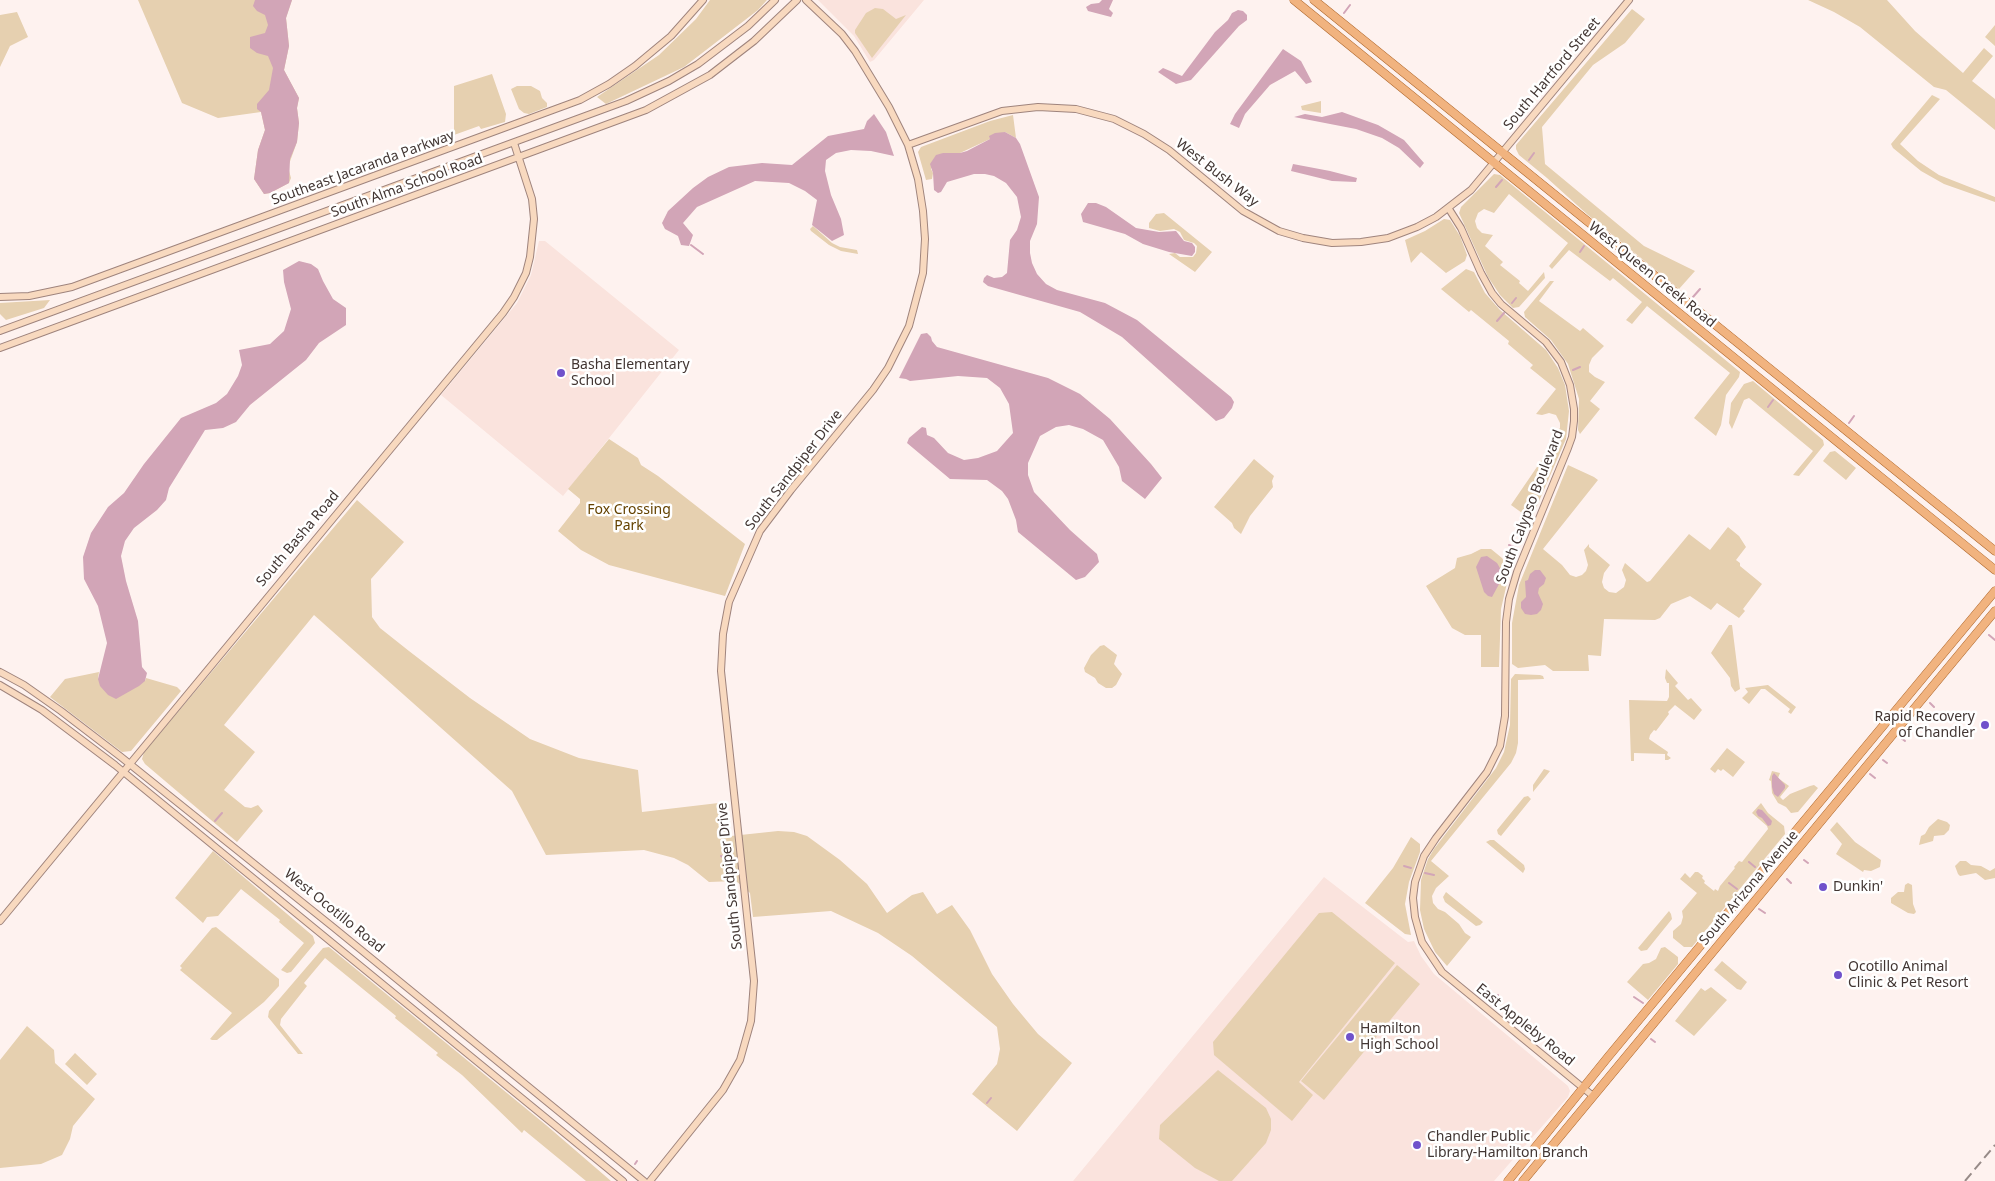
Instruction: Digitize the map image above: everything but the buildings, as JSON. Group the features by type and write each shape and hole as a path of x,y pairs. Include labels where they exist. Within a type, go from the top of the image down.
{"main road":[{"name":"West Queen Creek Road","path":"1294,0 1995,570"},
{"name":"West Queen Creek Road","path":"1314,0 1995,551"},
{"name":"South Arizona Avenue","path":"1509,1180 1995,591"},
{"name":"South Arizona Avenue","path":"1523,1181 1995,611"},
{"path":"1904,701 1914,709"}],"street":[{"name":"Southeast Jacaranda Parkway","path":"0,297 29,296 72,287 569,105 609,84 635,66 671,36 703,0"},
{"name":"South Alma School Road","path":"0,331 626,101 669,81 728,43 775,0"},
{"name":"South Alma School Road","path":"0,348 631,117 710,75 754,41 797,0"},
{"name":"South Sandpiper Drive","path":"650,1181 723,1090 740,1060 752,1018 754,981 721,671 723,634 729,602 760,532 880,380 898,350 908,326 922,273 925,239 923,211 918,179 908,145 889,107 855,51 842,34 806,0"},
{"name":"South Hartford Street","path":"1494,163 1629,0"},
{"name":"West Bush Way","path":"908,145 1002,111 1028,107 1066,108 1105,116 1137,129 1169,150 1249,215 1279,231 1297,237 1332,243 1374,241 1397,236 1417,228 1449,209 1471,190 1494,163"},
{"name":"South Basha Road","path":"0,921 122,771 503,313 514,297 530,257 534,229 532,199 514,143"},
{"name":"South Calypso Boulevard","path":"1442,972 1422,942 1416,924 1413,898 1417,874 1430,846 1487,772 1500,746 1505,716 1506,622 1509,599 1517,572 1572,437 1574,409 1570,385 1561,362 1546,342 1501,304 1492,293 1481,274 1461,228 1449,209"},
{"name":"West Ocotillo Road","path":"0,672 24,685 61,711 129,763 644,1181"},
{"name":"West Ocotillo Road","path":"0,685 42,710 122,771 623,1181"},
{"name":"East Appleby Road","path":"1442,972 1593,1096"}],"shaded area":[{"path":"255,0 292,0 286,18 289,46 284,70 299,98 297,108 299,123 297,142 290,159 289,183 270,193 264,194 254,179 258,150 265,130 257,104 269,90 273,68 268,56 257,53 250,48 250,37 265,33 268,25 265,15 257,11 253,6"},
{"path":"818,0 924,0 874,60 870,62 854,36"},
{"path":"1102,0 1113,0 1109,9 1113,13 1111,17 1088,11 1086,7 1099,3"},
{"path":"1238,10 1243,11 1247,15 1247,20 1239,26 1191,80 1176,84 1158,72 1163,68 1182,76 1215,32 1228,20 1232,13"},
{"path":"1283,49 1301,61 1312,82 1306,84 1295,71 1270,85 1245,114 1239,128 1230,124 1235,114"},
{"path":"1342,112 1378,125 1404,140 1424,163 1420,168 1399,148 1382,138 1356,129 1294,117 1305,114 1322,117"},
{"path":"874,114 886,132 894,156 871,151 851,150 836,153 826,160 825,171 831,195 841,219 844,235 832,241 812,225 817,200 805,191 789,183 755,181 697,207 683,223 693,235 689,246 681,245 678,236 665,229 662,223 668,211 708,177 729,167 762,163 792,165 828,136 864,129 867,121"},
{"path":"1005,132 1016,138 1020,144 1039,197 1037,224 1030,241 1032,263 1037,274 1046,284 1057,290 1105,303 1137,320 1231,397 1234,402 1232,408 1224,418 1216,421 1122,337 1080,312 988,286 983,282 987,275 994,278 1002,277 1007,273 1010,240 1017,230 1021,217 1017,197 1006,183 994,176 985,174 974,174 947,182 941,192 938,193 934,190 933,173 930,164 936,155 967,151 990,139 989,136 995,133"},
{"path":"1293,164 1357,178 1356,182 1332,181 1291,171"},
{"path":"1088,203 1096,203 1106,207 1136,228 1159,232 1176,231 1184,241 1192,243 1195,247 1195,252 1192,256 1169,252 1143,244 1125,234 1083,222 1081,214"},
{"name":"Basha Elementary School","path":"539,241 545,241 679,350 563,496 441,395 517,303 531,275"},
{"path":"299,261 311,264 318,269 333,299 346,308 346,325 319,343 306,360 250,405 236,422 223,428 205,430 169,488 166,500 157,510 134,528 125,541 121,556 138,621 142,667 147,673 145,681 116,699 108,695 100,686 98,679 107,643 98,606 84,579 83,557 91,533 108,507 124,493 144,464 181,418 216,403 227,394 238,376 242,365 239,350 270,344 284,331 291,309 283,270"},
{"path":"927,333 937,347 1048,378 1080,394 1110,419 1162,478 1145,499 1122,481 1119,467 1103,440 1083,429 1069,425 1056,427 1040,436 1028,463 1028,475 1034,492 1070,530 1097,554 1099,562 1085,577 1076,580 1018,532 1016,520 1008,499 1002,491 987,480 950,479 907,443 909,438 922,427 926,428 927,435 934,438 948,453 964,460 978,458 997,451 1013,433 1009,404 1000,388 987,378 958,376 910,381 899,378 921,334"},
{"path":"1487,556 1497,563 1504,575 1492,597 1484,592 1476,567 1481,557"},
{"path":"1535,570 1540,570 1546,578 1538,593 1543,604 1541,610 1537,614 1531,615 1525,614 1521,608 1521,602 1526,597 1525,581 1528,580 1530,574"},
{"path":"1774,773 1785,785 1785,788 1778,797 1774,794 1772,787 1772,776"},
{"path":"1758,809 1762,810 1772,821 1771,825 1768,826 1758,816 1756,812"},
{"name":"Hamilton High School","path":"1324,877 1408,942 1414,941 1421,956 1434,974 1568,1086 1570,1091 1568,1097 1494,1181 1073,1181"}],"green space":[{"path":"138,0 292,0 286,18 289,46 284,70 299,98 297,108 299,123 297,142 288,167 291,178 289,183 270,193 264,194 254,179 258,150 265,130 261,112 218,118 182,103"},
{"path":"710,0 767,0 758,10 684,67 606,104 597,97 659,55 696,19"},
{"path":"1808,0 1887,0 1915,31 1963,73 1984,48 1993,56 1972,81 1995,99 1995,130 1946,90 1934,87 1860,27"},
{"path":"875,8 883,9 896,19 906,15 872,58 855,33 855,30 866,13"},
{"path":"1632,9 1645,19 1625,43 1593,65 1542,127 1545,164 1644,246 1695,271 1679,289 1588,215 1519,155 1516,149 1516,145"},
{"path":"17,12 28,37 10,46 0,67 0,15"},
{"path":"1995,25 1995,46 1985,37"},
{"path":"492,74 506,114 505,122 481,129 479,126 454,135 454,86"},
{"path":"517,86 531,86 540,91 542,98 547,103 547,107 529,114 524,113 519,109 511,89"},
{"path":"1932,95 1940,99 1900,144 1918,161 1939,175 1995,197 1995,202 1944,184 1921,171 1893,148 1891,144"},
{"path":"1321,101 1321,113 1302,110 1301,106"},
{"path":"1013,115 1016,138 1005,132 960,153 943,153 931,169 933,173 932,179 926,180 918,152 921,147 990,121"},
{"path":"1494,174 1500,175 1740,372 1739,377 1726,395 1721,425 1716,436 1694,418 1730,373 1647,306 1632,324 1626,320 1642,302 1613,278 1610,281 1569,250 1552,269 1549,266 1568,243 1509,194 1494,213 1484,209 1478,213 1475,221 1477,228 1482,233 1493,235 1485,246 1503,262 1500,265 1520,281 1519,283 1528,291 1544,272 1545,278 1519,307 1513,308 1500,295 1488,277 1459,213 1461,207"},
{"path":"1164,213 1212,252 1195,272 1169,254 1175,253 1180,257 1193,257 1197,246 1194,243 1184,240 1180,232 1174,229 1160,231 1149,228 1149,223 1156,214"},
{"path":"1444,219 1450,220 1460,236 1467,255 1465,261 1446,273 1421,252 1411,263 1405,240 1425,231"},
{"path":"813,226 832,243 840,247 857,250 858,254 841,251 829,245 811,231 810,229"},
{"path":"1466,269 1474,272 1485,293 1500,310 1546,350 1558,368 1565,385 1569,411 1566,439 1533,515 1529,518 1511,505 1554,442 1556,433 1560,428 1556,415 1549,413 1536,414 1556,389 1530,368 1533,365 1508,344 1509,341 1471,310 1469,312 1441,289"},
{"path":"1550,281 1554,281 1539,301 1580,331 1583,328 1604,346 1592,358 1589,365 1589,372 1605,382 1590,401 1600,409 1580,434 1578,430 1579,399 1568,364 1551,340 1525,317 1524,312"},
{"path":"50,300 44,308 6,320 0,314 0,303"},
{"path":"1753,381 1823,440 1824,445 1799,476 1793,475 1813,451 1749,398 1744,400 1732,429 1729,423 1731,403 1744,384"},
{"name":"Fox Crossing Park","path":"609,439 638,458 641,465 658,476 745,544 725,596 609,565 581,550 558,531 580,503 580,499 568,489"},
{"path":"1835,451 1856,468 1846,480 1823,461 1830,452"},
{"path":"1254,459 1274,476 1272,481 1273,487 1250,516 1241,534 1214,507"},
{"path":"1568,465 1598,480 1543,549 1562,565 1570,575 1576,577 1586,571 1588,565 1584,550 1589,544 1589,547 1610,565 1604,573 1602,582 1604,588 1609,592 1616,593 1624,587 1626,580 1622,570 1625,563 1647,582 1650,581 1689,534 1710,550 1728,527 1739,536 1746,547 1736,560 1740,563 1740,566 1762,584 1743,609 1745,611 1739,618 1717,603 1711,610 1690,596 1671,604 1660,618 1655,620 1604,619 1601,656 1588,655 1589,671 1553,671 1545,665 1518,668 1512,664 1512,623 1519,585"},
{"path":"357,500 404,542 371,579 372,617 380,628 409,651 470,698 530,739 579,758 638,770 642,812 727,802 731,836 778,831 794,832 807,836 840,860 867,884 887,913 912,895 923,892 937,914 952,905 970,930 992,974 1013,1004 1038,1034 1072,1063 1017,1131 972,1094 997,1064 1000,1049 997,1027 912,956 878,933 831,911 753,917 750,893 736,881 709,882 688,865 674,858 644,850 546,855 512,791 314,615 224,725 255,752 224,790 245,807 251,808 258,805 263,811 237,842 145,764 142,759 144,752"},
{"path":"1481,549 1491,549 1502,558 1510,570 1501,609 1499,667 1481,667 1481,635 1465,635 1452,628 1426,586 1455,568 1457,558"},
{"path":"1729,625 1732,625 1740,689 1735,692 1731,686 1730,678 1711,653"},
{"path":"1104,645 1117,655 1114,664 1122,674 1116,685 1112,688 1106,688 1098,683 1095,678 1085,672 1084,668 1091,655 1100,646"},
{"path":"1666,669 1678,683 1675,686 1688,700 1691,698 1702,710 1694,720 1675,705 1668,712 1669,714 1656,731 1654,730 1650,735 1649,739 1668,752 1667,755 1671,758 1665,760 1665,754 1634,753 1634,761 1631,761 1629,700 1667,701 1669,697 1669,683 1667,683 1665,678"},
{"path":"99,672 98,679 145,681 146,678 177,687 181,691 131,751 122,752 50,697 65,679"},
{"path":"1515,674 1540,675 1544,679 1518,680 1518,743 1516,753 1511,763 1431,861 1449,876 1436,888 1432,896 1433,903 1438,909 1445,912 1459,924 1465,933 1471,937 1447,966 1435,952 1424,929 1420,910 1421,880 1428,859 1434,849 1496,768 1504,752 1510,725 1511,679"},
{"path":"1768,685 1796,707 1791,714 1788,712 1790,709 1765,689 1761,689 1749,704 1742,698 1748,692 1745,688"},
{"path":"1727,748 1745,762 1733,777 1723,769 1721,771 1718,769 1715,773 1710,769"},
{"path":"1544,769 1550,771 1533,792 1533,785"},
{"path":"1772,771 1780,773 1778,778 1789,786 1780,797 1783,800 1790,794 1810,786 1814,785 1818,788 1798,812 1791,813 1786,807 1778,803 1772,793 1771,781 1769,780"},
{"path":"1528,796 1531,799 1501,836 1498,834 1497,830 1524,797"},
{"path":"1761,803 1768,813 1784,826 1785,834 1692,947 1684,947 1673,938 1673,931 1681,924 1682,911 1697,893 1680,879 1685,873 1690,878 1695,872 1698,872 1703,876 1704,883 1714,891 1715,889 1718,891 1734,867 1739,861 1742,862 1768,829 1752,813"},
{"path":"1938,819 1950,825 1949,830 1944,835 1934,836 1933,841 1919,845 1921,836"},
{"path":"1837,822 1855,842 1881,860 1880,867 1871,871 1864,870 1863,872 1836,854 1842,844 1830,830"},
{"path":"1411,837 1420,844 1420,852 1409,882 1405,904 1411,935 1405,934 1365,903 1393,868"},
{"path":"1494,840 1524,865 1523,873 1486,842"},
{"path":"213,851 313,936 315,943 291,972 287,973 281,970 304,943 279,922 280,920 241,889 218,916 207,917 203,923 175,898"},
{"path":"1960,861 1981,866 1990,871 1995,868 1995,878 1985,880 1976,873 1960,876 1955,866"},
{"path":"1908,883 1912,885 1913,904 1916,912 1914,914 1908,913 1891,903 1891,898 1898,892 1904,892 1905,885"},
{"path":"1446,892 1483,922 1476,926 1445,902 1443,897"},
{"path":"1669,911 1672,919 1647,950 1641,951 1638,948"},
{"path":"1332,912 1395,963 1299,1082 1313,1095 1292,1121 1214,1055 1213,1042 1319,913"},
{"path":"216,927 279,979 279,986 264,1002 217,1040 212,1040 210,1039 232,1013 180,970 182,968 180,966 212,928"},
{"path":"329,947 546,1125 611,1181 586,1181 524,1130 522,1133 462,1075 436,1055 438,1053 325,958 304,983 307,986 281,1019 280,1025 303,1054 298,1054 268,1017 269,1011 323,948"},
{"path":"1665,947 1678,957 1678,964 1648,1000 1627,982 1643,964 1656,959 1661,948"},
{"path":"1722,961 1747,982 1741,990 1737,989 1714,970"},
{"path":"1397,965 1420,984 1324,1100 1301,1081"},
{"path":"1711,987 1727,1000 1694,1036 1675,1021 1701,988 1705,991"},
{"path":"27,1026 54,1050 55,1063 95,1099 73,1126 70,1139 62,1155 41,1164 0,1168 0,1060"},
{"path":"75,1053 97,1074 87,1085 65,1064"},
{"path":"1218,1070 1266,1108 1271,1119 1271,1130 1266,1143 1232,1181 1219,1181 1195,1168 1159,1139 1160,1125"}],"waterway":[{"path":"1344,13 1350,5"},
{"path":"1529,160 1534,153"},
{"path":"1496,187 1502,180"},
{"path":"691,245 703,254"},
{"path":"1580,252 1584,246"},
{"path":"1693,297 1700,289"},
{"path":"1512,303 1516,298"},
{"path":"1497,321 1504,313"},
{"path":"1573,370 1580,367"},
{"path":"1768,407 1773,400"},
{"path":"1849,423 1854,416"},
{"path":"1509,545 1518,549"},
{"path":"1989,635 1995,640"},
{"path":"1930,703 1934,707"},
{"path":"1901,738 1905,741"},
{"path":"1883,760 1887,763"},
{"path":"1870,774 1875,778"},
{"path":"215,821 222,813"},
{"path":"721,856 732,861"},
{"path":"1804,860 1808,863"},
{"path":"1749,862 1755,867"},
{"path":"1404,866 1411,868"},
{"path":"1425,873 1434,875"},
{"path":"1787,879 1791,883"},
{"path":"1729,883 1737,889"},
{"path":"1759,909 1765,913"},
{"path":"1494,1001 1498,995"},
{"path":"1634,997 1643,1003"},
{"path":"1651,1039 1655,1042"},
{"path":"987,1103 991,1098"}],"railway":[{"path":"1965,1181 1995,1145"}],"place":[{"name":"Basha Elementary School","path":"561,373"},
{"name":"Rapid Recovery of Chandler","path":"1985,725"},
{"name":"Dunkin'","path":"1823,887"},
{"name":"Ocotillo Animal Clinic & Pet Resort","path":"1838,975"},
{"name":"Hamilton High School","path":"1350,1037"},
{"name":"Chandler Public Library-Hamilton Branch","path":"1417,1145"}]}
